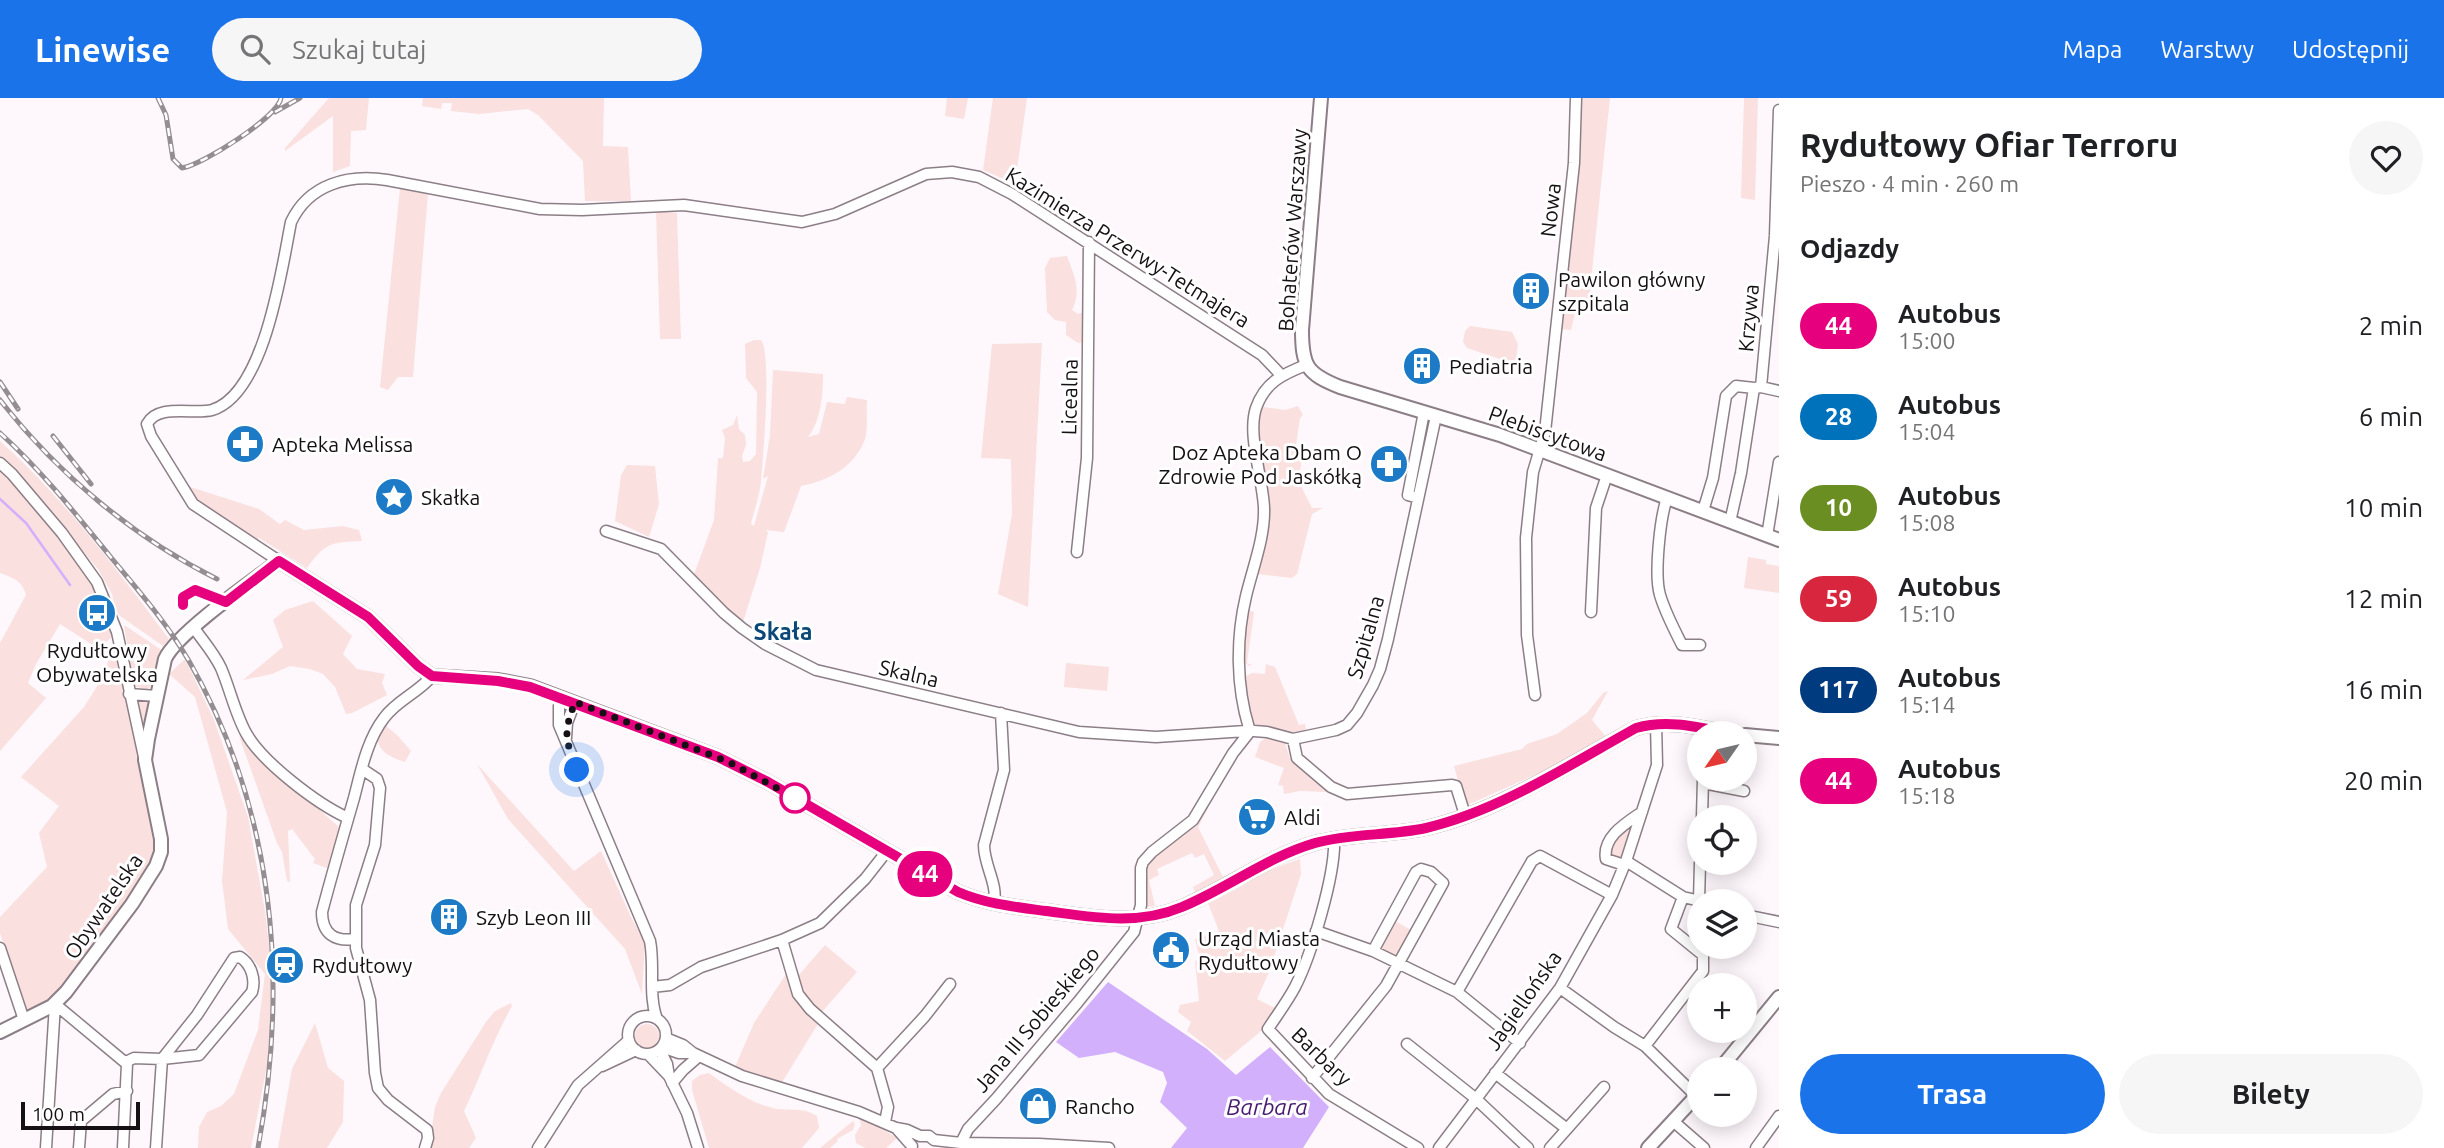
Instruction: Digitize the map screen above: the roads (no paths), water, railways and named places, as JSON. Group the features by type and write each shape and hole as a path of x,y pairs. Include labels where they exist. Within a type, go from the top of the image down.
{"street":[{"name":"Bohaterów Warszawy","path":"1306,365 1302,355 1302,330 1321,98"},
{"name":"Nowa","path":"1535,695 1527,635 1529,496 1545,432 1559,318 1574,163 1576,98"},
{"name":"Krzywa","path":"1730,522 1757,388 1775,236 1779,110"},
{"name":"Kazimierza Przerwy-Tetmajera","path":"279,561 193,504 151,436 147,424 150,418 162,413 214,409 233,395 258,355 268,331 295,213 301,204 314,194 332,183 350,178 369,177 540,209 582,210 684,205 802,222 835,214 926,174 952,172 979,177 1012,194 1089,242 1262,355 1281,375"},
{"name":"Licealna","path":"1076,552 1087,458 1090,378 1089,242"},
{"path":"1139,918 1143,862 1193,820 1249,731 1241,696 1240,631 1264,519 1254,412 1268,387 1281,375 1306,365"},
{"name":"Plebiscytowa","path":"1306,365 1324,381 1541,450 1773,538"},
{"path":"1703,511 1713,478 1726,396 1736,386 1779,390"},
{"name":"Szpitalna","path":"1249,731 1267,732 1293,739 1336,730 1347,725 1357,713 1373,685 1388,639 1418,498 1430,414"},
{"path":"1773,538 1779,461"},
{"name":"Obywatelska","path":"0,463 62,533 97,582 113,621 161,839 159,859 132,904 55,1004 0,1032"},
{"path":"1591,612 1596,508 1606,475"},
{"path":"1667,498 1663,510 1657,579 1660,595 1682,645 1700,645"},
{"name":"Skalna","path":"606,531 661,549 724,613 765,645 816,670 1079,732 1117,736 1170,736 1249,731"},
{"path":"279,561 368,617 418,666 432,676 510,682 562,697 729,762 958,892 994,904 1084,917 1139,918 1180,908 1285,853 1334,839 1410,831 1465,815 1532,786 1636,728 1672,723 1687,727"},
{"name":"Obywatelska","path":"145,760 168,653 194,628 279,561"},
{"path":"194,628 217,659 244,730 253,744 292,780 331,810 348,818"},
{"path":"355,939 334,938 326,932 322,912 362,769 376,729 385,716 432,676"},
{"path":"129,695 157,696"},
{"path":"562,697 558,720 650,942 653,961 652,987 657,1019 663,1026 662,1045 671,1080 687,1113 698,1148"},
{"path":"566,742 567,723 575,702"},
{"path":"994,904 996,888 984,855 984,845 1004,770 1000,713"},
{"name":"Jagiellońska","path":"1439,1148 1560,988 1612,895 1657,765 1656,724"},
{"path":"1757,736 1779,738"},
{"path":"1293,739 1297,758 1336,790 1347,794 1452,785 1456,786 1465,815"},
{"path":"362,769 377,779 380,788 375,845 356,905 355,939 372,1009 376,1081 387,1100 427,1129 425,1148"},
{"path":"1642,812 1615,832 1606,848 1606,859 1625,863 1687,898"},
{"name":"Barbary","path":"1334,839 1334,854 1316,931 1295,987 1268,1029 1312,1078 1336,1099 1418,1148"},
{"path":"652,987 670,985 701,967 782,940 820,923 865,879 887,852"},
{"path":"1457,992 1532,861 1540,856 1612,895"},
{"path":"1312,1078 1386,986 1399,965 1443,883 1431,872 1421,869 1416,872 1373,951"},
{"path":"1644,1046 1703,971 1703,954 1671,929 1683,897"},
{"path":"1757,917 1779,922"},
{"name":"Jana III Sobieskiego","path":"961,1143 965,1132 1004,1090 1127,941 1139,918"},
{"path":"1316,931 1373,951 1457,992 1520,1043"},
{"path":"782,940 798,994 810,1009 877,1068 888,1107 885,1122"},
{"path":"0,948 24,1020"},
{"path":"126,1062 134,1058 162,1059 194,1058 199,1055 252,992 253,976 244,959 234,958 197,1015 162,1059 156,1148"},
{"path":"877,1068 925,1016 950,984"},
{"path":"635,1050 629,1040 630,1027 642,1017 652,987"},
{"path":"1560,988 1644,1046 1687,1087"},
{"path":"1730,1057 1779,997"},
{"path":"55,1004 126,1062 128,1071 123,1148"},
{"path":"46,1148 55,1004"},
{"path":"642,1017 657,1019"},
{"path":"538,1148 578,1085 629,1040"},
{"path":"1407,1044 1475,1098 1528,1148"},
{"path":"648,1054 662,1045"},
{"path":"662,1045 680,1053 696,1055 742,1076 920,1136"},
{"path":"598,1067 635,1050 648,1054 671,1080"},
{"path":"671,1080 696,1055"},
{"path":"1495,1073 1567,1129"},
{"path":"1550,1148 1604,1087"},
{"path":"79,1148 81,1121 113,1094 127,1091"},
{"path":"1648,1148 1687,1106"},
{"path":"1756,1148 1779,1116"},
{"path":"1673,1121 1704,1148"},
{"path":"897,1128 912,1147 915,1140 926,1135 935,1144 1038,1144 1109,1148"},
{"path":"948,1148 961,1143"}],"water":[{"name":"Barbara","path":"1108,982 1207,1049 1236,1075 1270,1047 1329,1107 1303,1148 1171,1148 1187,1128 1160,1102 1167,1083 1163,1072 1115,1052 1079,1058 1056,1042"}],"waterway":[{"path":"0,499 26,523 70,585"}],"railway":[{"path":"158,98 166,115 173,159 182,168 205,158 254,128 277,106 281,98"},
{"path":"275,112 300,98"},
{"path":"0,382 18,409"},
{"path":"0,400 47,453 99,502 156,544 217,579"},
{"path":"0,433 57,492 171,633 189,661 218,718 240,777 257,837 267,898 272,960 272,1023 258,1148"},
{"path":"53,436 91,484"}],"place":[{"name":"Pawilon główny szpitala","path":"1531,291"},
{"name":"Pediatria","path":"1422,366"},
{"name":"Apteka Melissa","path":"245,444"},
{"name":"Doz Apteka Dbam O Zdrowie Pod Jaskółką","path":"1389,464"},
{"name":"Skałka","path":"394,497"},
{"name":"Rydułtowy Obywatelska","path":"97,613"},
{"name":"Aldi","path":"1257,817"},
{"name":"Szyb Leon III","path":"449,917"},
{"name":"Urząd Miasta Rydułtowy","path":"1171,950"},
{"name":"Rydułtowy","path":"285,965"},
{"name":"Rancho","path":"1038,1106"}],"district":[{"name":"Skała","path":"783,631"}]}
